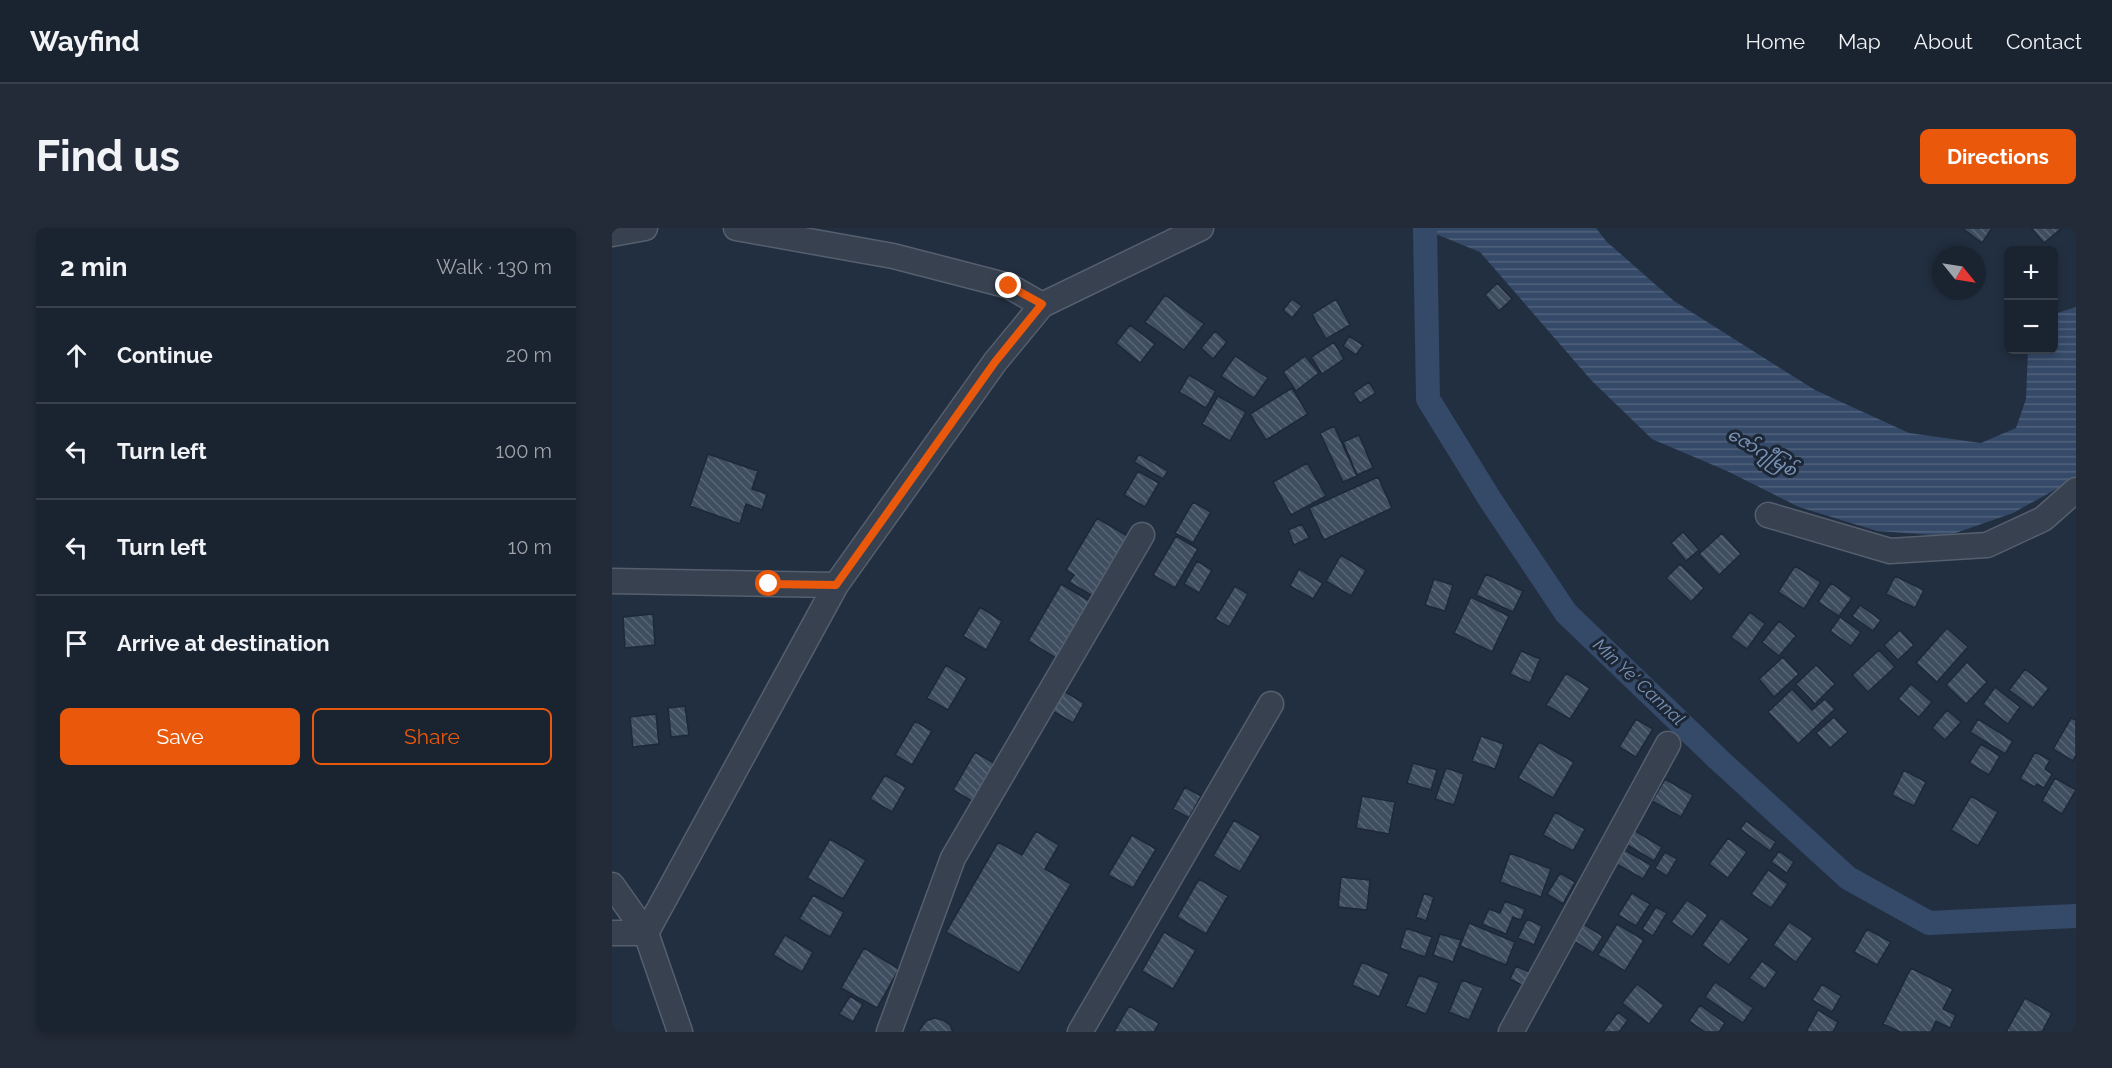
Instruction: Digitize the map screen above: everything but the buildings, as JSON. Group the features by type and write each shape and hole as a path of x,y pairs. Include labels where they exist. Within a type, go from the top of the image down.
{"street":[{"path":"612,234 645,228"},
{"path":"736,228 893,256 1009,286 1042,304"},
{"path":"646,933 836,585 995,362 1042,304 1201,228"},
{"path":"1768,515 1890,551 1987,545 2043,519 2076,490"},
{"path":"889,1032 953,858 1142,535"},
{"path":"612,582 836,585"},
{"path":"1080,1032 1271,705"},
{"path":"1511,1032 1668,744"},
{"path":"612,885 646,933 680,1032"},
{"path":"612,933 646,933"}],"water":[{"name":"ဇော်ဂျီမြစ်","path":"1421,228 1596,228 1606,241 1674,301 1815,390 1909,433 1981,443 2016,428 2026,399 2028,354 2058,354 2058,313 2076,307 2076,478 2013,513 1947,536 1877,531 1799,507 1727,471 1652,439 1591,380 1480,252"}],"waterway":[{"name":"Min Ye' Cannal","path":"1425,228 1428,399 1491,501 1566,613 1718,759 1848,878 1929,923 2076,916"}],"route":[{"path":"769,584 836,585 995,362 1042,304 1009,286"}]}
